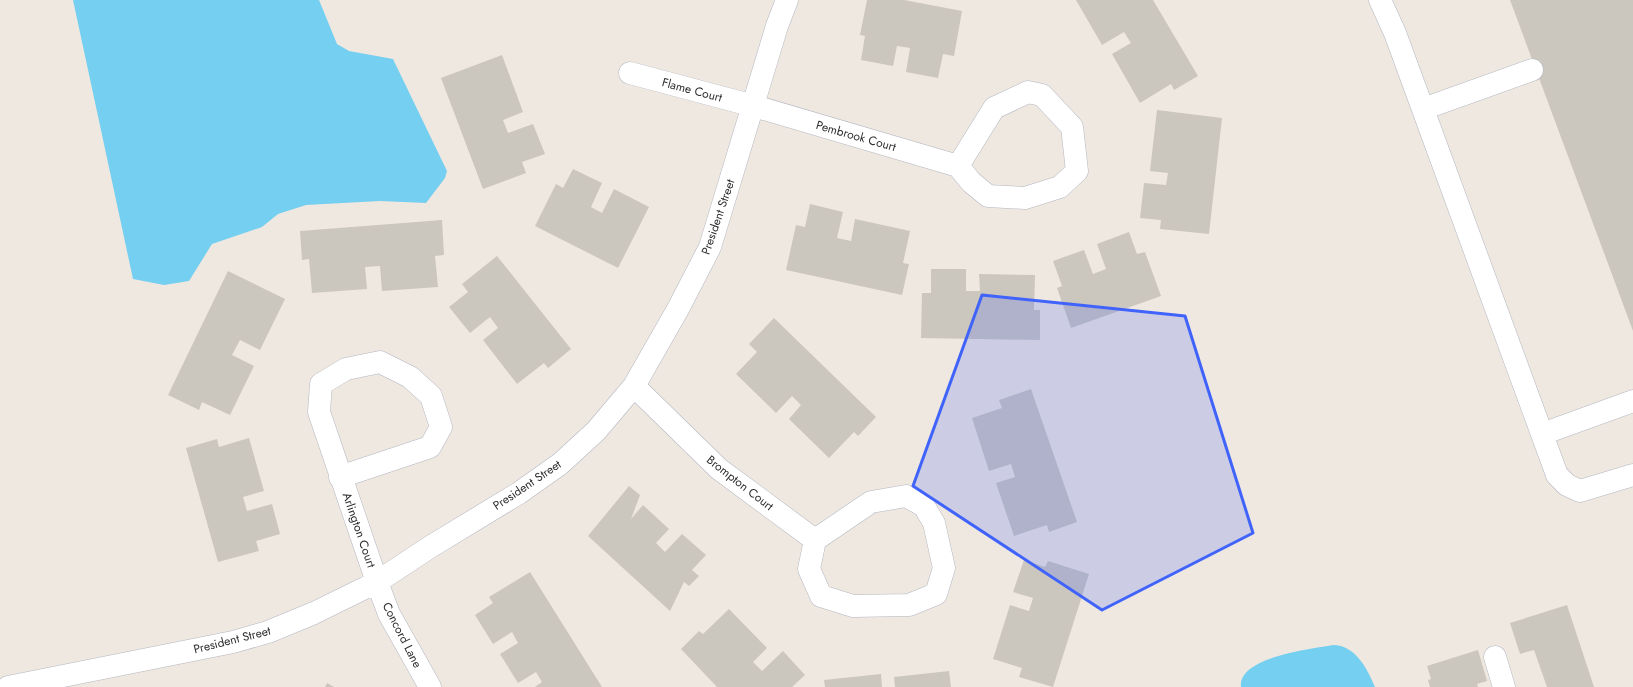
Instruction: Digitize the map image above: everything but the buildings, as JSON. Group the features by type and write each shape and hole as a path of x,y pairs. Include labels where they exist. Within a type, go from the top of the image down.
{"street":[{"name":"President Street","path":"8,687 234,642 268,632 377,582 430,547 519,493 560,464 596,431 634,386 710,247 787,0"},
{"path":"1380,0 1395,34 1557,475 1567,485 1580,491 1633,475"},
{"path":"1423,110 1532,70"},
{"name":"Flame Court","path":"630,73 754,106"},
{"path":"1028,92 1042,95 1072,127 1077,171 1060,187 1026,198 988,196 971,182 958,166 994,108 1028,92"},
{"name":"Pembrook Court","path":"754,106 958,166"},
{"name":"Arlington Court","path":"340,477 430,446 441,427 431,396 410,377 380,362 346,369 321,384 318,412 340,477 377,582"},
{"name":"Brompton Court","path":"634,386 719,469 815,540"},
{"path":"1542,434 1633,401"},
{"path":"906,496 924,506 934,524 944,568 936,594 909,605 853,606 821,596 809,569 815,540 872,502 906,496"},
{"name":"Concord Lane","path":"377,582 389,614 430,687"},
{"path":"1495,657 1504,687"}],"highlighted area":[{"path":"982,295 1185,316 1253,533 1102,610 913,486"}],"water":[{"path":"73,0 319,0 337,44 349,51 393,59 447,171 445,178 426,203 380,201 306,205 278,214 262,227 212,244 189,281 164,285 133,279"},
{"path":"1333,645 1341,646 1354,653 1364,665 1375,687 1241,687 1243,677 1251,668 1263,662 1293,652"}]}
